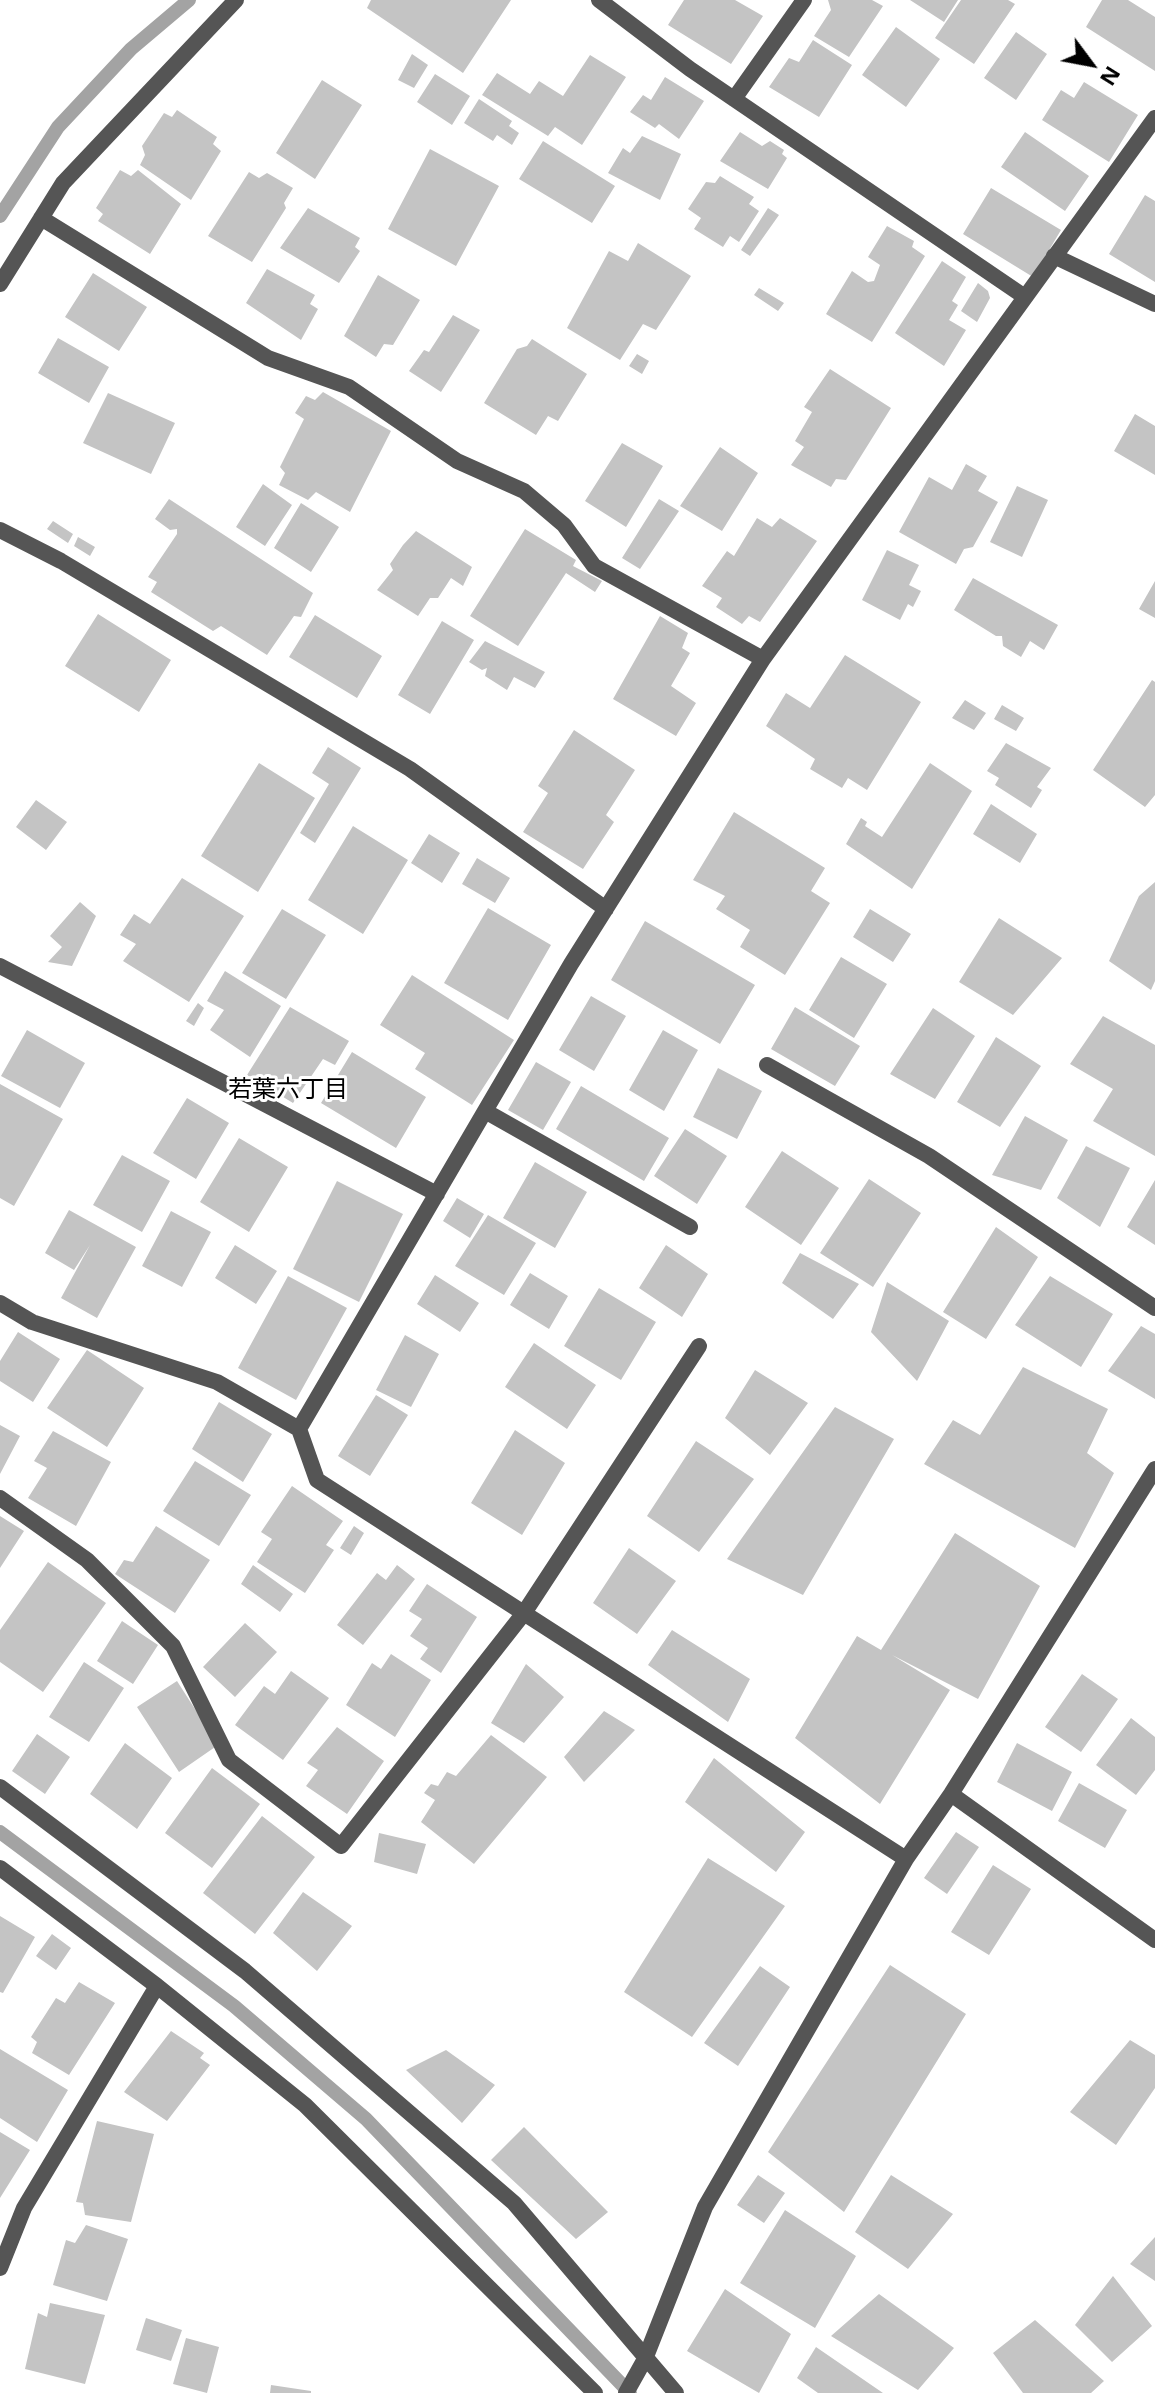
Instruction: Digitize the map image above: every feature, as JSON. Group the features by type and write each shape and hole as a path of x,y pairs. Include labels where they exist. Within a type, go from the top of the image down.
{"street":[{"path":"0,284 63,183 236,0"},
{"path":"599,0 734,99 1025,297"},
{"path":"734,99 804,0"},
{"path":"299,1429 606,909 763,659 1155,118"},
{"path":"41,218 268,358 349,387 457,461 524,491 564,525 594,566 763,659"},
{"path":"1054,256 1155,304"},
{"path":"0,530 61,561 410,769 606,909"},
{"path":"0,966 437,1194"},
{"path":"767,1065 929,1156 1155,1308"},
{"path":"485,1111 690,1227"},
{"path":"0,1303 32,1322 217,1382 299,1429 317,1480 906,1859"},
{"path":"0,1498 87,1560 173,1646 229,1760 341,1846 524,1613 699,1346"},
{"path":"626,2393 645,2359 705,2207 906,1859 951,1794 1155,1469"},
{"path":"0,1787 245,1971 514,2203 676,2393"},
{"path":"951,1794 1155,1940"},
{"path":"0,1868 157,1986 305,2105 595,2393"},
{"path":"0,2268 24,2208 157,1986"}],"building":[{"path":"371,0 511,0 463,73 367,8"},
{"path":"684,0 735,0 763,16 731,64 668,25"},
{"path":"828,0 872,0 883,6 849,57 814,36 831,10"},
{"path":"910,0 958,0 944,22"},
{"path":"961,0 1008,0 1015,4 974,64 935,38"},
{"path":"1102,0 1128,0 1155,17 1155,71 1086,27"},
{"path":"896,27 940,59 906,107 862,75"},
{"path":"1016,32 1047,54 1016,100 984,78"},
{"path":"813,40 852,65 819,117 769,87 789,58 799,62"},
{"path":"412,54 428,65 414,88 398,80"},
{"path":"590,55 626,77 582,145 555,127 548,136 482,95 497,73 530,94 539,81 563,96"},
{"path":"435,74 470,96 452,125 417,102"},
{"path":"665,77 704,101 679,139 659,124 655,128 630,112 643,95 651,100"},
{"path":"322,80 362,105 315,179 276,153"},
{"path":"1084,82 1138,115 1109,162 1042,120 1061,90 1074,98"},
{"path":"479,99 512,121 509,126 519,133 512,145 497,135 493,141 464,123"},
{"path":"177,110 217,137 213,144 221,151 191,200 140,165 145,155 142,146 164,113 172,117"},
{"path":"740,132 762,146 770,141 784,150 782,154 787,158 768,189 720,161"},
{"path":"1025,132 1089,176 1065,211 1001,167"},
{"path":"642,136 681,154 660,200 608,173 623,148 630,153"},
{"path":"543,141 615,186 592,223 519,179"},
{"path":"430,149 499,186 456,266 388,229"},
{"path":"120,170 131,176 138,170 181,204 150,254 98,221 103,214 96,208"},
{"path":"249,172 259,178 267,173 293,188 284,203 286,208 252,262 208,236"},
{"path":"720,176 754,197 749,204 759,211 739,242 730,236 723,247 694,229 701,218 688,209 706,182 715,183"},
{"path":"991,188 1061,230 1033,277 963,234"},
{"path":"1145,195 1155,201 1155,282 1109,254"},
{"path":"308,208 360,238 355,247 360,251 339,283 280,248"},
{"path":"768,208 779,215 750,256 741,250"},
{"path":"887,226 914,241 912,247 925,256 872,342 826,314 852,271 868,282 874,281 880,265 868,257"},
{"path":"638,243 691,276 656,330 643,324 620,360 567,328 609,251 628,261"},
{"path":"942,261 966,277 952,301 958,305 949,320 966,330 944,366 895,333"},
{"path":"267,269 315,295 310,304 318,309 301,340 246,303"},
{"path":"93,273 147,307 119,351 65,317"},
{"path":"378,275 420,300 393,345 384,344 376,357 344,336"},
{"path":"978,283 988,291 990,298 977,322 961,311"},
{"path":"759,288 784,303 778,311 754,295"},
{"path":"453,315 480,330 441,392 409,371 424,350 429,352"},
{"path":"58,338 109,367 89,403 38,373"},
{"path":"532,339 587,374 558,421 548,416 536,435 484,403 517,349 527,346"},
{"path":"637,354 649,361 642,374 629,366"},
{"path":"830,369 891,408 846,480 836,479 831,487 791,465 804,447 795,441 812,412 804,407"},
{"path":"323,392 391,431 350,512 316,492 308,500 279,485 285,473 280,467 304,419 295,413 306,396 315,400"},
{"path":"108,393 175,423 151,474 83,443"},
{"path":"1135,414 1155,426 1155,475 1114,451"},
{"path":"622,443 663,466 626,527 585,501"},
{"path":"720,447 758,473 722,531 680,506"},
{"path":"966,464 987,476 978,491 998,502 973,547 964,549 956,564 899,532 929,477 952,490"},
{"path":"263,484 292,505 265,546 236,527"},
{"path":"1017,486 1048,500 1022,557 990,542"},
{"path":"169,499 313,593 301,617 294,616 267,655 221,626 213,631 151,592 157,582 148,577 177,534 177,529 170,530 155,519"},
{"path":"659,499 679,511 640,569 622,558"},
{"path":"301,503 339,527 311,572 274,548"},
{"path":"757,518 772,527 780,518 817,541 760,622 749,616 742,624 716,607 722,598 702,586 727,551 734,556"},
{"path":"53,521 73,534 68,543 47,529"},
{"path":"525,529 576,560 573,566 602,581 595,592 566,573 518,646 470,616"},
{"path":"416,531 472,567 463,586 451,578 438,598 430,598 418,616 377,590 393,570 390,564"},
{"path":"78,537 95,547 90,556 74,546"},
{"path":"887,550 919,565 909,585 921,591 913,607 908,604 900,620 862,600"},
{"path":"973,578 1058,625 1044,650 1030,641 1021,657 1003,646 1002,636 996,636 954,610"},
{"path":"1155,581 1155,618 1139,609"},
{"path":"98,614 171,660 139,712 65,666"},
{"path":"315,615 382,656 357,698 289,657"},
{"path":"660,616 688,633 682,648 690,653 671,686 696,703 676,736 613,699"},
{"path":"442,621 474,640 430,714 398,695"},
{"path":"485,641 545,672 535,688 514,677 507,690 485,676 487,668 482,670 469,662"},
{"path":"845,655 921,702 867,790 848,778 842,788 810,769 815,759 766,726 786,693 810,708"},
{"path":"1152,680 1155,682 1155,795 1145,807 1093,770"},
{"path":"965,700 986,713 974,730 952,718"},
{"path":"1002,705 1024,718 1016,731 994,719"},
{"path":"574,730 635,770 606,815 614,822 583,869 523,832 548,793 538,786"},
{"path":"1006,743 1051,768 1037,787 1042,790 1031,808 995,785 999,778 987,771"},
{"path":"328,747 361,768 315,843 300,833 329,784 312,773"},
{"path":"259,763 315,798 258,892 201,856"},
{"path":"930,763 972,791 912,889 846,844 861,818 867,822 865,826 882,837"},
{"path":"36,800 67,822 46,850 16,827"},
{"path":"991,804 1037,834 1020,863 973,834"},
{"path":"734,812 825,868 811,891 830,903 785,975 740,947 750,930 716,909 725,896 693,880"},
{"path":"353,826 408,860 363,934 308,900"},
{"path":"429,834 460,853 442,883 411,863"},
{"path":"477,858 510,878 495,903 462,884"},
{"path":"182,878 244,916 189,1002 123,961 136,944 120,935 134,914 150,924"},
{"path":"1155,882 1155,981 1151,990 1109,961 1139,896"},
{"path":"80,902 96,916 72,966 48,962 62,947 50,936"},
{"path":"488,908 551,945 508,1020 444,983"},
{"path":"282,909 326,935 286,999 242,973"},
{"path":"870,909 911,934 893,962 853,937"},
{"path":"999,918 1062,958 1013,1015 959,982"},
{"path":"645,921 755,985 720,1044 611,980"},
{"path":"841,957 887,984 854,1038 809,1010"},
{"path":"225,971 281,1006 250,1057 210,1030 224,1010 207,1001"},
{"path":"412,975 514,1040 472,1105 415,1069 425,1053 380,1025"},
{"path":"591,996 626,1016 594,1071 559,1050"},
{"path":"198,1003 204,1008 194,1026 186,1021"},
{"path":"290,1007 349,1041 335,1065 323,1059 293,1103 247,1075"},
{"path":"795,1007 860,1046 835,1086 771,1049"},
{"path":"933,1008 975,1036 935,1099 890,1074"},
{"path":"1103,1016 1155,1045 1155,1156 1093,1121 1113,1089 1070,1064"},
{"path":"27,1030 85,1063 60,1108 1,1076"},
{"path":"663,1030 698,1050 664,1111 629,1090"},
{"path":"996,1037 1041,1066 1000,1127 957,1102"},
{"path":"352,1052 426,1097 396,1148 321,1103"},
{"path":"536,1062 571,1082 543,1130 508,1110"},
{"path":"718,1068 762,1091 737,1139 693,1117"},
{"path":"0,1084 63,1119 14,1206 0,1198"},
{"path":"581,1086 669,1138 644,1181 556,1129"},
{"path":"187,1098 229,1123 196,1179 153,1153"},
{"path":"1025,1116 1068,1140 1041,1190 992,1175"},
{"path":"685,1129 727,1156 697,1204 654,1176"},
{"path":"239,1138 288,1167 249,1232 200,1202"},
{"path":"1086,1146 1130,1168 1100,1227 1057,1198"},
{"path":"782,1151 839,1188 801,1245 745,1207"},
{"path":"122,1155 170,1181 142,1232 93,1205"},
{"path":"535,1162 587,1192 555,1248 503,1218"},
{"path":"869,1179 921,1213 873,1287 820,1253"},
{"path":"1155,1180 1155,1245 1127,1227"},
{"path":"337,1181 403,1214 359,1302 293,1269"},
{"path":"457,1198 484,1214 470,1238 443,1221"},
{"path":"69,1210 136,1247 97,1318 61,1298 90,1245 74,1270 45,1253"},
{"path":"171,1211 211,1232 182,1287 142,1266"},
{"path":"488,1215 536,1243 504,1295 455,1266"},
{"path":"996,1227 1038,1257 986,1339 943,1312"},
{"path":"235,1245 277,1271 256,1304 215,1278"},
{"path":"666,1245 708,1274 682,1317 639,1288"},
{"path":"800,1253 859,1284 833,1319 782,1283"},
{"path":"530,1273 568,1296 549,1329 510,1305"},
{"path":"435,1275 479,1303 460,1332 417,1304"},
{"path":"288,1276 347,1308 296,1400 238,1368"},
{"path":"1050,1276 1113,1314 1081,1367 1015,1325"},
{"path":"887,1282 949,1321 917,1381 871,1332"},
{"path":"599,1288 656,1322 621,1380 564,1346"},
{"path":"1141,1326 1155,1334 1155,1399 1108,1371"},
{"path":"18,1332 60,1359 33,1402 0,1381 0,1361"},
{"path":"405,1335 439,1354 411,1407 376,1390"},
{"path":"534,1343 596,1385 567,1429 505,1387"},
{"path":"87,1350 144,1388 107,1447 47,1408"},
{"path":"1023,1367 1108,1409 1087,1453 1114,1473 1075,1548 924,1464 953,1420 980,1435"},
{"path":"755,1370 808,1403 770,1455 725,1418"},
{"path":"376,1395 408,1415 370,1476 338,1456"},
{"path":"219,1402 272,1434 243,1482 192,1449"},
{"path":"835,1407 894,1439 803,1595 727,1559"},
{"path":"0,1425 20,1436 0,1474"},
{"path":"515,1430 565,1463 522,1535 471,1503"},
{"path":"53,1431 111,1462 76,1526 28,1498 47,1468 34,1461"},
{"path":"696,1441 754,1479 699,1552 647,1516"},
{"path":"195,1461 251,1495 219,1546 163,1511"},
{"path":"292,1486 343,1521 326,1545 334,1550 305,1593 257,1562 272,1539 261,1532"},
{"path":"0,1516 24,1531 0,1568"},
{"path":"156,1526 210,1560 175,1613 115,1574 124,1560 133,1562"},
{"path":"354,1526 364,1533 351,1555 340,1548"},
{"path":"955,1533 1040,1586 978,1699 892,1655 950,1690 880,1804 795,1738 857,1636 881,1650"},
{"path":"629,1548 676,1581 637,1634 593,1603"},
{"path":"48,1562 106,1603 43,1692 0,1662 0,1630"},
{"path":"253,1565 293,1594 280,1612 241,1584"},
{"path":"397,1565 415,1579 363,1645 337,1625 377,1573 386,1580"},
{"path":"427,1584 477,1617 441,1673 420,1659 428,1648 410,1636 422,1619 409,1611"},
{"path":"122,1621 158,1645 133,1684 97,1661"},
{"path":"245,1623 277,1652 235,1697 203,1667"},
{"path":"672,1630 750,1679 728,1722 648,1665"},
{"path":"391,1654 431,1680 395,1737 346,1705 372,1663 381,1669"},
{"path":"84,1662 124,1688 89,1742 49,1717"},
{"path":"526,1664 564,1697 524,1743 491,1723"},
{"path":"291,1671 329,1698 283,1760 235,1725 264,1686 275,1694"},
{"path":"1082,1674 1118,1699 1081,1752 1045,1727"},
{"path":"177,1681 218,1745 179,1772 137,1707"},
{"path":"604,1711 635,1730 584,1782 564,1757"},
{"path":"1131,1718 1155,1737 1155,1770 1136,1795 1096,1765"},
{"path":"337,1727 384,1761 347,1814 306,1786 318,1770 307,1763"},
{"path":"37,1734 70,1757 45,1794 12,1771"},
{"path":"491,1735 547,1777 474,1864 421,1822 435,1800 424,1793 431,1784 438,1786 447,1772 456,1776"},
{"path":"125,1743 172,1778 137,1829 90,1794"},
{"path":"1017,1743 1072,1772 1052,1811 997,1782"},
{"path":"714,1758 805,1832 776,1872 685,1802"},
{"path":"212,1768 260,1804 212,1868 165,1833"},
{"path":"1079,1783 1127,1810 1105,1848 1058,1821"},
{"path":"262,1816 315,1857 255,1934 203,1893"},
{"path":"956,1832 979,1847 947,1894 924,1878"},
{"path":"379,1833 426,1844 417,1874 374,1862"},
{"path":"708,1858 785,1906 692,2037 624,1992"},
{"path":"993,1865 1031,1889 989,1955 951,1932"},
{"path":"303,1892 352,1926 317,1971 273,1933"},
{"path":"0,1916 35,1937 3,1993 0,1992"},
{"path":"52,1934 71,1948 56,1970 36,1956"},
{"path":"890,1965 966,2014 844,2212 768,2152"},
{"path":"760,1966 790,1987 738,2066 704,2043"},
{"path":"79,1982 115,2003 69,2075 32,2053 37,2042 31,2037 56,1998 65,2003"},
{"path":"171,2031 204,2053 200,2058 210,2065 167,2121 124,2092"},
{"path":"1130,2040 1155,2055 1155,2088 1116,2145 1070,2112"},
{"path":"0,2049 68,2090 37,2142 0,2118"},
{"path":"446,2050 495,2085 462,2123 406,2070"},
{"path":"97,2121 154,2134 131,2222 85,2215 83,2203 76,2202"},
{"path":"524,2127 608,2212 576,2239 491,2160"},
{"path":"0,2132 30,2150 0,2198"},
{"path":"758,2175 785,2193 764,2223 737,2205"},
{"path":"891,2175 953,2214 908,2269 855,2232"},
{"path":"785,2210 856,2256 815,2328 740,2283"},
{"path":"86,2225 128,2239 107,2301 53,2285 66,2240 75,2243"},
{"path":"1155,2237 1155,2281 1130,2264"},
{"path":"1113,2276 1152,2326 1112,2362 1075,2325"},
{"path":"725,2289 791,2334 759,2393 687,2351"},
{"path":"879,2294 954,2348 918,2390 831,2336"},
{"path":"50,2303 105,2315 85,2384 25,2369 38,2313 47,2317"},
{"path":"146,2318 182,2330 171,2361 136,2350"},
{"path":"1035,2320 1104,2381 1091,2393 1023,2393 993,2353"},
{"path":"186,2338 219,2347 207,2393 173,2384"},
{"path":"816,2347 883,2393 818,2393 797,2378"},
{"path":"271,2385 311,2391 311,2393 270,2393"}],"waterway":[{"path":"0,216 58,127 131,49 189,0"},
{"path":"0,1832 234,2006 366,2119 630,2393"}],"district":[{"name":"若葉六丁目","path":"288,1090"}]}
